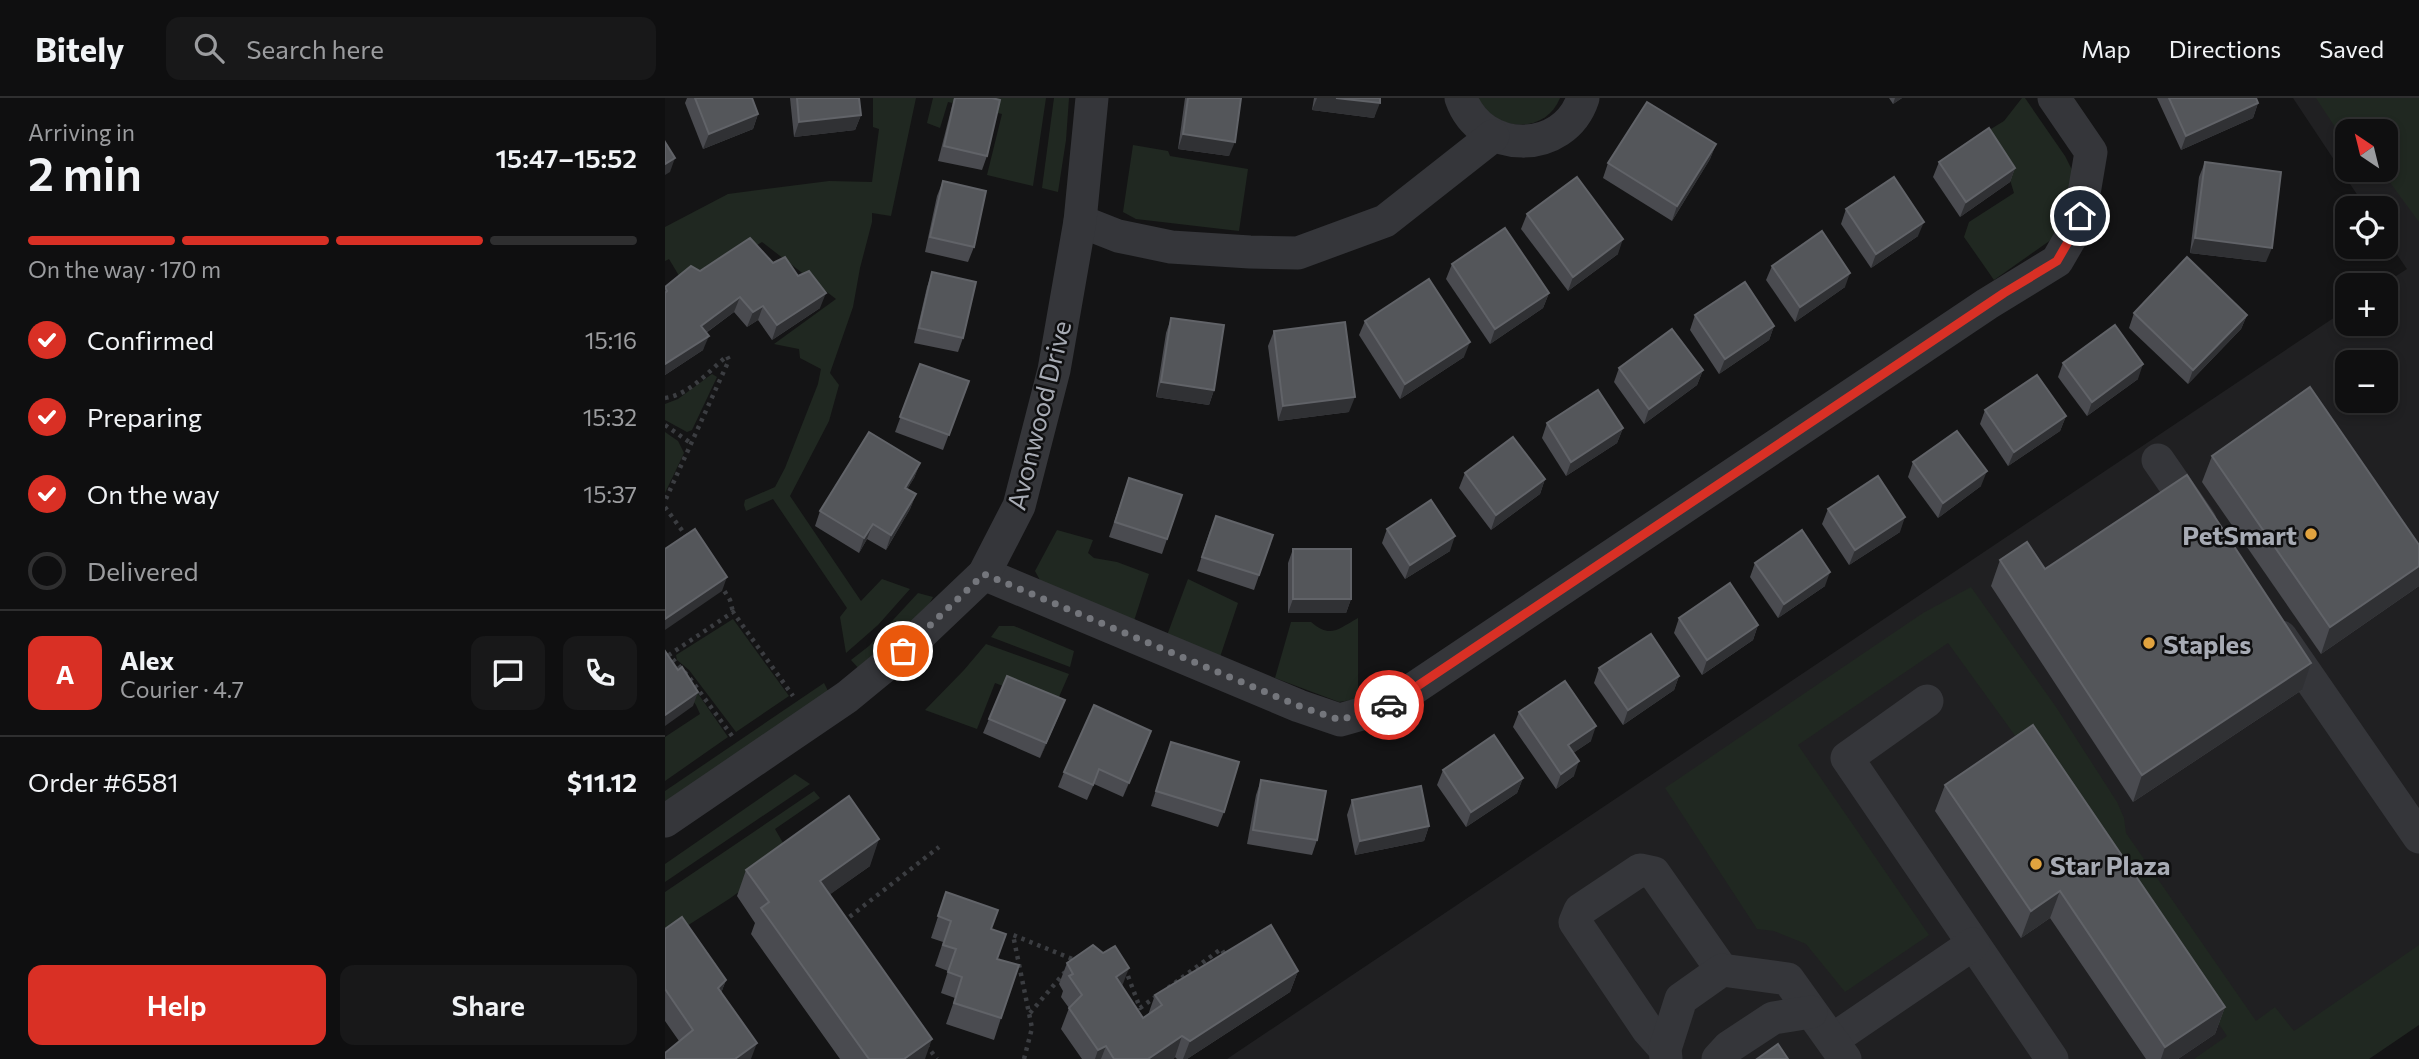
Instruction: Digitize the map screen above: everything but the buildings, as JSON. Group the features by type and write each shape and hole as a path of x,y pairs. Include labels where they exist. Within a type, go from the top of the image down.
{"street":[{"name":"Avonwood Drive","path":"665,821 847,697 903,651 984,574 1019,506 1054,370 1080,221 1092,98"},
{"path":"1461,98 1465,109 1479,127 1493,136 1515,142 1537,140 1552,134 1570,121 1583,98"},
{"path":"984,574 1299,706 1340,720 1386,707 1998,297 2057,261 2079,223 2091,152 2054,98"},
{"path":"1080,221 1118,236 1171,247 1250,253 1298,253 1385,221 1493,136"},
{"path":"2158,460 2221,551"},
{"path":"2261,608 2419,837"},
{"path":"1927,701 1847,758 2052,1059"},
{"path":"1665,1054 1575,922 1580,910 1640,870 1654,873 1722,970"},
{"path":"1665,1054 1681,999 1722,970 1788,979 1839,1050 1973,944"},
{"path":"1718,1059 1728,1047 1773,1018 1811,1012"}],"path":[{"path":"665,398 688,389 727,356 729,360 665,504 694,546"},
{"path":"665,425 692,444"},
{"path":"719,583 730,600 733,612 795,699"},
{"path":"733,612 669,655 689,677 735,740"},
{"path":"840,925 939,847"},
{"path":"1024,1059 1032,1028 1013,935 1086,964"},
{"path":"1123,962 1140,1009 1221,949 1231,963"},
{"path":"1030,1013 1075,960"},
{"path":"921,1038 937,1059"}],"shaded area":[{"path":"873,98 916,98 891,216 872,213 853,307 830,373 839,385 829,421 790,496 861,601 882,579 910,589 878,625 846,653 840,617 847,608 773,499 746,511 744,505 745,500 775,487 818,384 821,369 800,358 799,349 774,344 836,299 762,242 695,283 681,279 669,259 665,261 665,227 728,194 829,181 872,182 879,129 873,127"},
{"path":"933,98 1046,98 1033,186 987,175 1002,114 948,102 940,128 927,123"},
{"path":"1054,98 1069,98 1058,192 1042,188"},
{"path":"1478,98 1560,98 1553,110 1543,118 1520,125 1496,118"},
{"path":"2022,98 2025,98 2065,156 2075,176 2076,191 2055,237 1994,280 1964,237 1969,222 2014,193 2008,173 1981,135 2004,121"},
{"path":"2293,98 2419,98 2419,1000 2332,1059 1227,1059 2335,317 2335,336 2398,336 2398,275 2407,269 2398,256 2398,196 2358,196 2349,182 2398,182 2398,119 2335,119 2335,161"},
{"path":"2316,98 2419,98 2419,222 2390,182 2398,182 2398,119 2335,119 2335,127"},
{"path":"1133,145 1168,151 1170,156 1248,169 1239,231 1136,219 1123,212"},
{"path":"712,374 717,377 692,430 687,432 665,420 665,404 678,399"},
{"path":"665,432 678,441 684,453 665,493"},
{"path":"1057,530 1093,540 1088,553 1094,558 1117,562 1149,574 1133,624 1041,582 1035,571"},
{"path":"1188,579 1238,603 1220,657 1166,638"},
{"path":"1971,587 2056,707 2117,802 2124,818 2126,833 2256,1021 2275,1007 2294,1031 2419,945 2419,1025 2369,1059 2194,1059 2227,1036 2051,775 2024,748 1948,643 1798,745 1929,935 1845,992 1806,944 1774,931 1757,929 1665,788 1923,613"},
{"path":"918,593 933,597 927,608 862,672 851,660 869,646"},
{"path":"1358,618 1358,699 1339,702 1275,678 1291,622 1311,622 1324,630 1335,631"},
{"path":"733,619 789,696 736,732 689,670 677,660 676,655"},
{"path":"999,626 1014,626 1074,651 1070,667 991,637"},
{"path":"986,644 1069,674 1055,706 995,683 977,729 925,710"},
{"path":"824,683 831,697 665,810 665,791"},
{"path":"692,685 728,737 665,781 665,737 700,714 685,690"},
{"path":"795,774 810,784 665,882 665,864"},
{"path":"814,791 820,798 775,829 790,855 665,940 665,892"}],"way so far":[{"path":"903,651 984,574 1299,706 1340,720 1389,705"}],"place":[{"name":"PetSmart","path":"2311,534"},
{"name":"Staples","path":"2149,643"},
{"name":"Star Plaza","path":"2036,864"}],"route":[{"path":"1389,705 2004,293 2057,261 2079,223 2080,216"}]}
